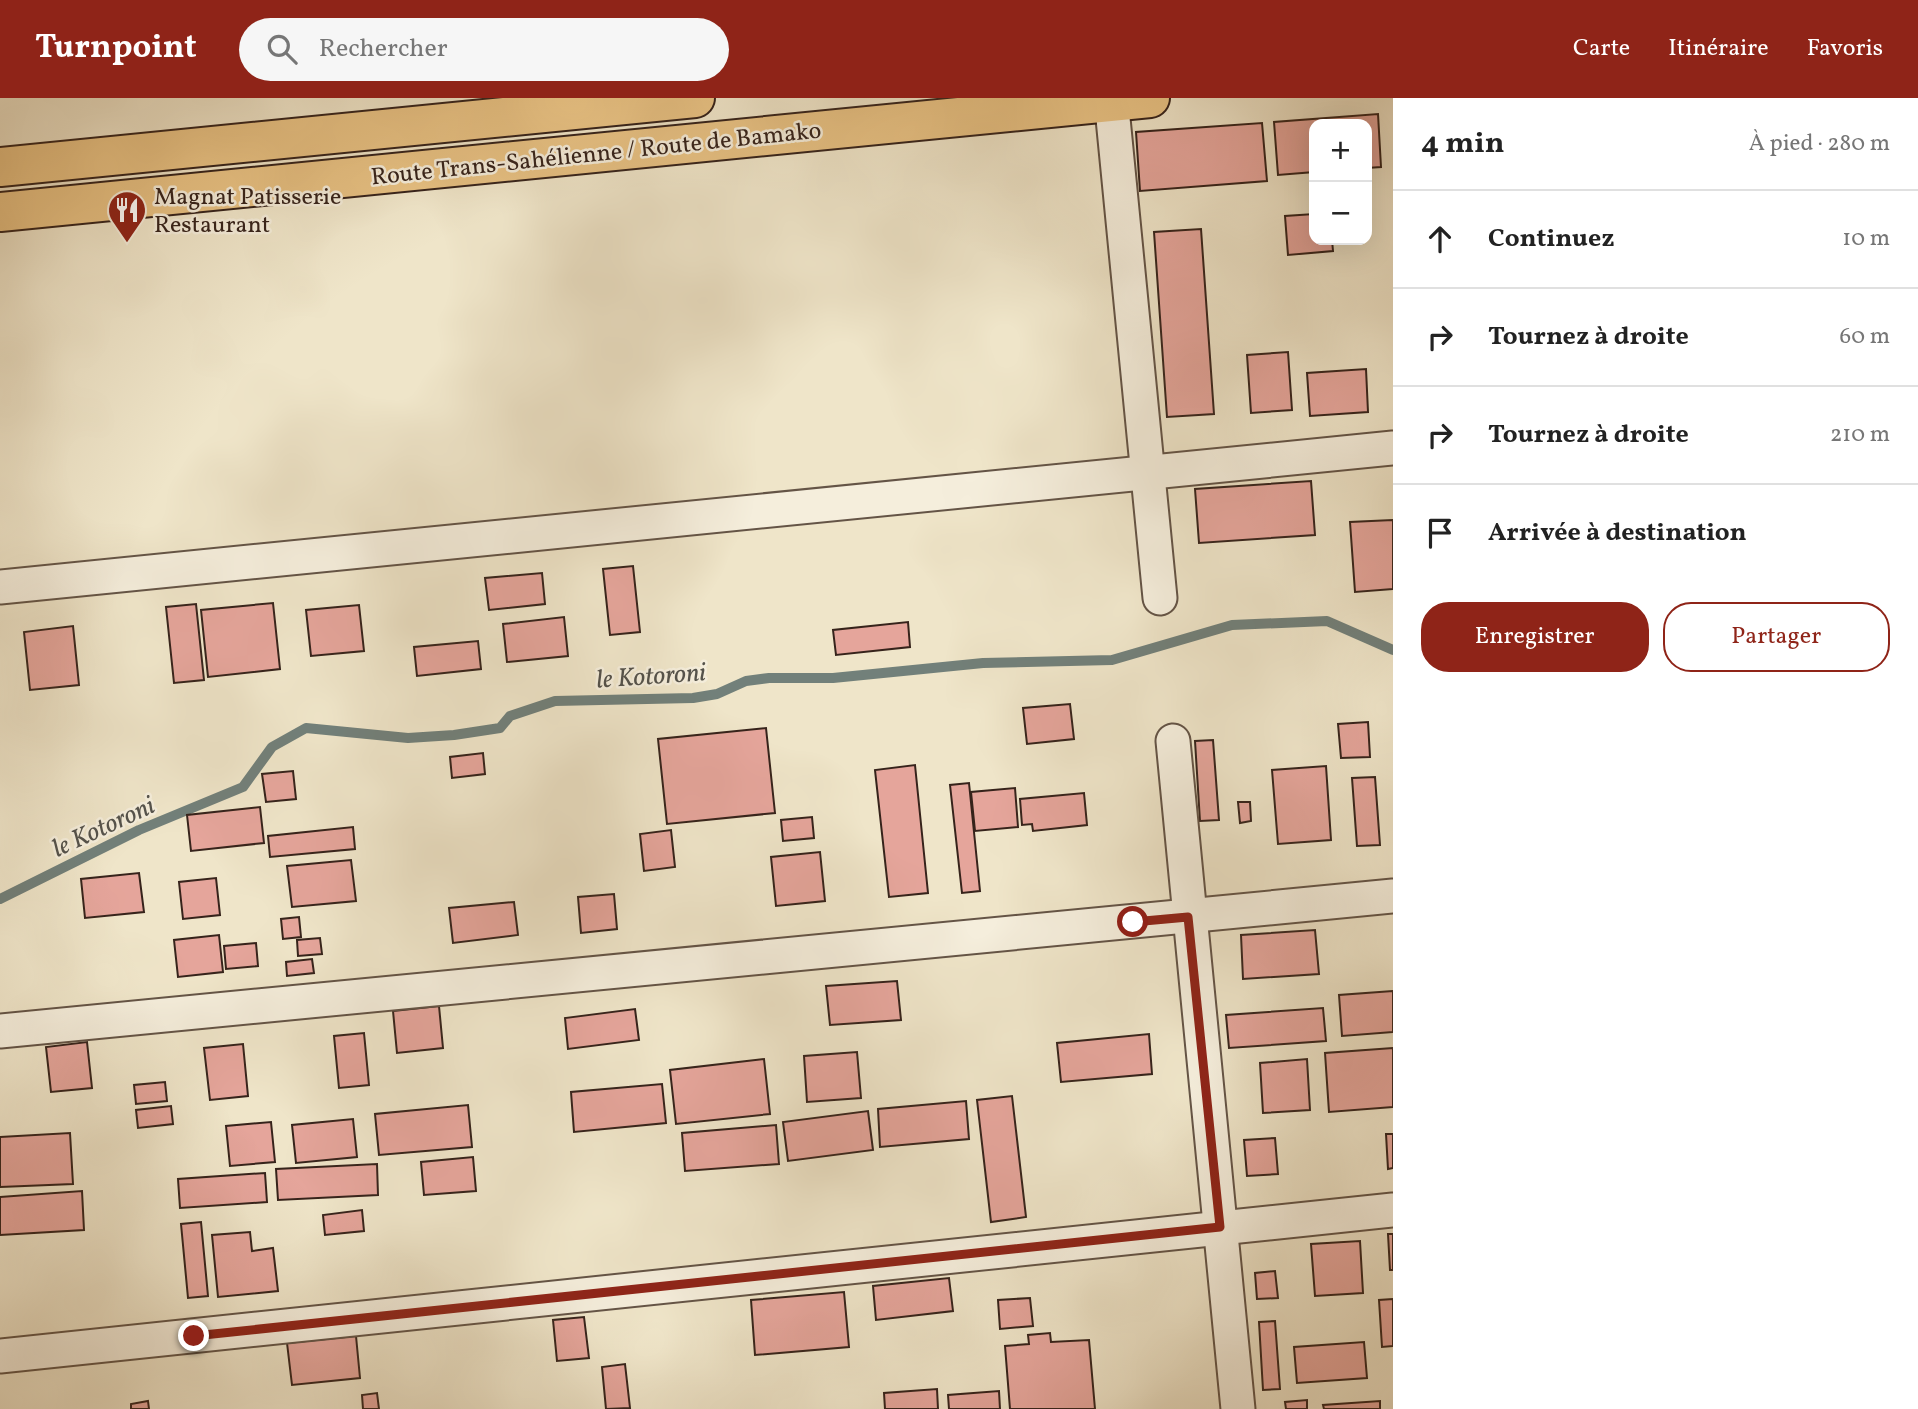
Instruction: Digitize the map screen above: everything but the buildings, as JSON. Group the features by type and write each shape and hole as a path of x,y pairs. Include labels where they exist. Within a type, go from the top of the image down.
{"highway":[{"name":"Route Trans-Sahélienne / Route de Bamako","path":"0,167 695,98"},
{"name":"Route Trans-Sahélienne / Route de Bamako","path":"0,212 1150,98"}],"street":[{"path":"1112,100 1160,598"},
{"path":"0,587 1393,448"},
{"path":"1173,741 1188,917 1238,1409"},
{"path":"0,1031 1393,896"},
{"path":"0,1356 1393,1210"}],"waterway":[{"name":"le Kotoroni","path":"0,899 139,830 243,787 272,747 306,728 408,738 454,735 500,728 510,716 555,701 693,698 717,694 746,681 769,678 833,678 983,663 1112,660 1232,625 1327,621 1393,650"}],"place":[{"name":"Magnat Patisserie Restaurant","path":"127,244"}],"route":[{"path":"194,1336 1220,1227 1188,917 1133,922"}]}
